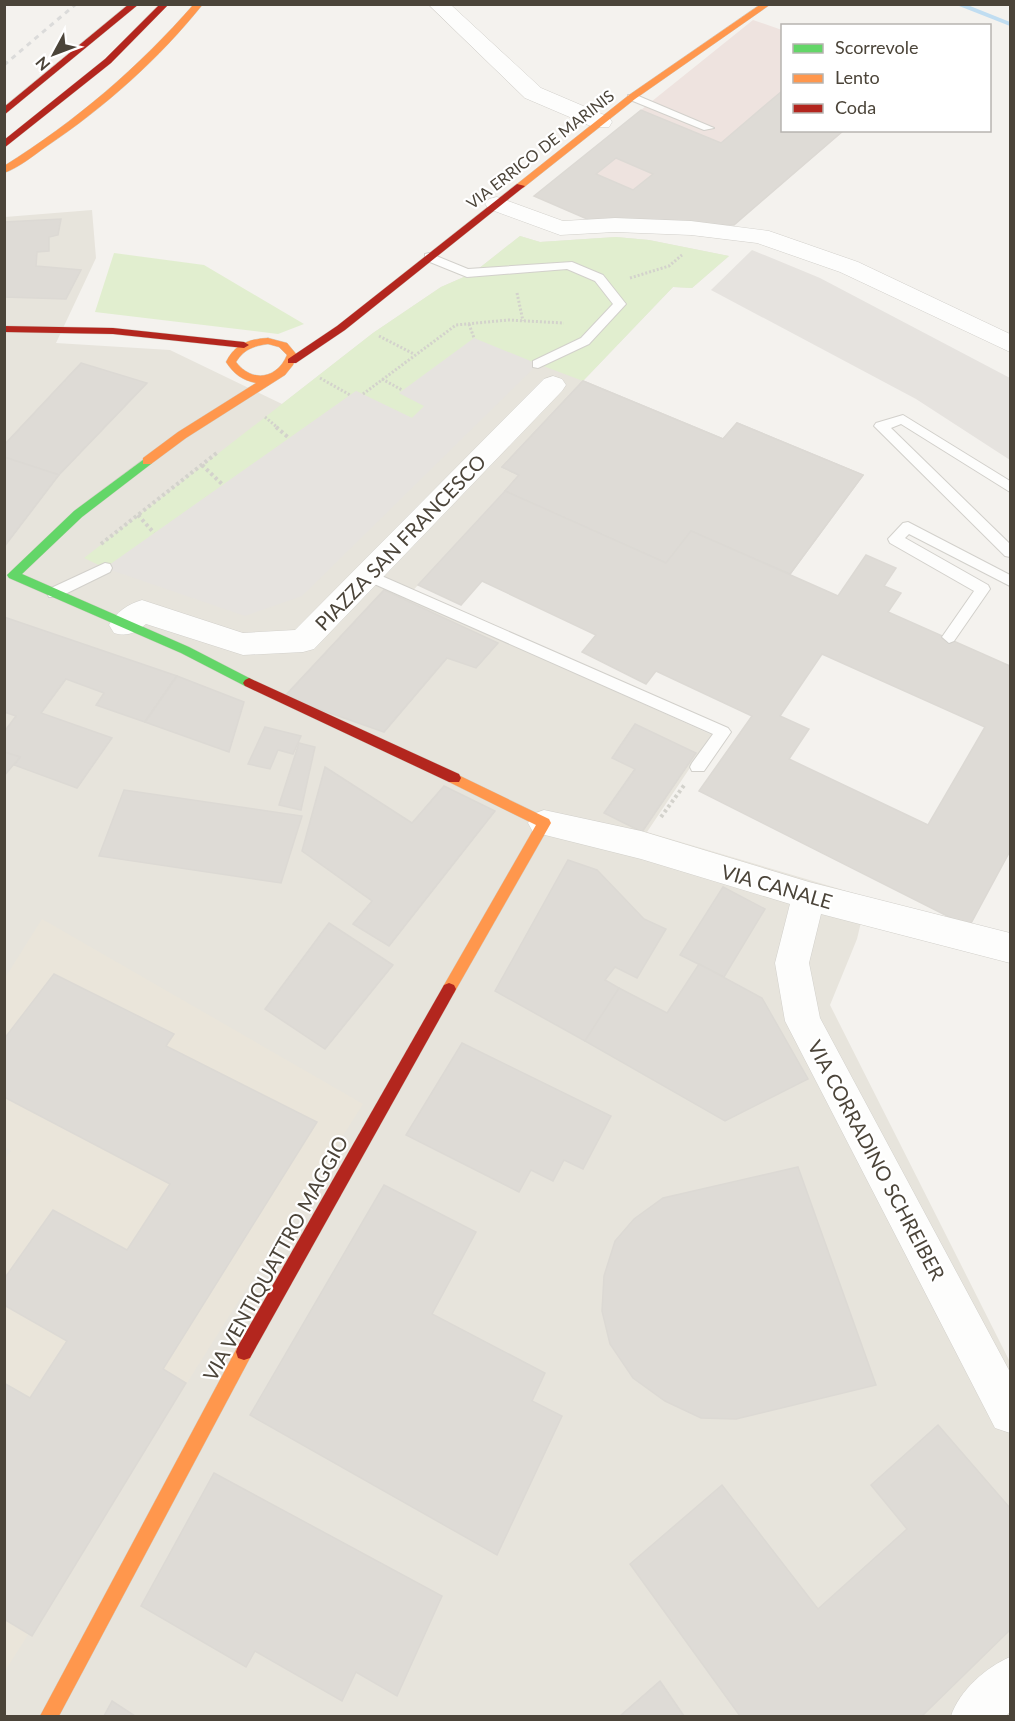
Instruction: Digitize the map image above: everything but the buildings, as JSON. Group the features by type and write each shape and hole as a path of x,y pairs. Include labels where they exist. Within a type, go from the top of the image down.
{"main road":[{"path":"4,112 135,4"},
{"path":"4,146 108,61 165,4"},
{"path":"4,170 42,149 123,83 178,30 199,4"},
{"name":"VIA ERRICO DE MARINIS","path":"292,362 341,328 627,101 767,4"},
{"name":"VIA ERRICO DE MARINIS","path":"276,342 341,328"},
{"path":"4,329 113,332 244,345 260,341 276,342 289,350 292,362 285,372 270,379 182,435 78,514 8,578 54,593 185,650 288,703 469,785 544,823"},
{"path":"183,338 232,372 250,380 270,379"},
{"path":"232,372 233,356 244,345"},
{"path":"182,435 214,398"},
{"name":"VIA VENTIQUATTRO MAGGIO","path":"49,1716 267,1309 544,823"}],"street":[{"path":"438,4 533,93 601,122"},
{"path":"496,204 560,228 615,225 689,237 745,256"},
{"path":"689,237 761,236 849,267 1011,344"},
{"name":"PIAZZA SAN FRANCESCO","path":"124,624 142,611 243,644 303,641 368,575 545,375"},
{"name":"VIA CANALE","path":"544,823 641,845 809,896 1011,948"},
{"name":"VIA CORRADINO SCHREIBER","path":"809,896 792,963 803,1021 1011,1413"},
{"path":"974,1716 1011,1680"}],"lane":[{"path":"627,101 708,129"},
{"path":"429,257 467,273 568,265 599,278 604,283 620,304 585,341 545,375"},
{"path":"1011,487 903,419 881,426 1011,552"},
{"path":"950,637 983,589 895,539 908,527 1011,581"},
{"path":"54,593 105,568"},
{"path":"368,575 723,732 698,767"}],"path":[{"path":"604,283 650,273 669,266 678,260 689,237"},
{"path":"517,291 523,321"},
{"path":"363,394 456,325 523,321 601,325"},
{"path":"469,324 474,338"},
{"path":"373,333 414,354"},
{"path":"326,369 316,376 350,396"},
{"path":"382,379 402,390"},
{"path":"256,424 273,410"},
{"path":"265,417 289,438"},
{"path":"54,593 84,558 220,451"},
{"path":"202,465 223,485"},
{"path":"138,515 154,533"},
{"path":"641,845 698,767"}],"shaded area":[{"path":"753,20 781,30 781,132 843,132 734,225 594,222 534,196"},
{"path":"92,210 96,258 56,343 170,350 282,404 373,333 441,287 473,273 520,236 540,242 616,237 649,240 729,256 692,288 673,287 583,381 502,467 519,475 407,597 712,735 647,832 867,897 857,939 830,1005 1010,1362 1010,1716 5,1716 5,217"},
{"path":"752,250 820,278 1010,378 1010,460 916,399 711,290"},
{"path":"474,338 538,364 302,596 245,616 105,568 356,391 412,418 424,406 399,393"},
{"path":"42,919 363,1104 5,1671 4,1160 11,1151 4,1146 5,978"}],"green space":[{"path":"520,236 540,242 616,237 649,240 729,256 692,288 673,287 583,381 538,364 399,393 425,406 412,418 356,391 105,568 84,558 373,333 441,287 473,273"},
{"path":"114,253 204,265 304,324 278,334 95,312"}],"waterway":[{"path":"957,4 1010,24"}],"railway":[{"path":"4,65 76,4"}],"traffic: fast":[{"path":"147,461 78,514 13,575 185,650 249,683"}],"traffic: slow":[{"path":"4,170 32,153 109,95 178,29 199,4"},
{"path":"520,186 632,97 767,4"},
{"path":"268,341 283,345 292,355 288,365 281,373 273,378 255,380 237,371 231,362 237,352 256,342 268,341"},
{"path":"147,461 182,435 270,379"},
{"path":"449,989 544,823 454,778"},
{"path":"49,1716 244,1352"}],"traffic: jam":[{"path":"4,112 135,4"},
{"path":"4,145 108,61 165,4"},
{"path":"292,361 341,328 520,186"},
{"path":"4,329 113,331 244,345"},
{"path":"249,683 454,778"},
{"path":"244,1352 449,989"}]}
